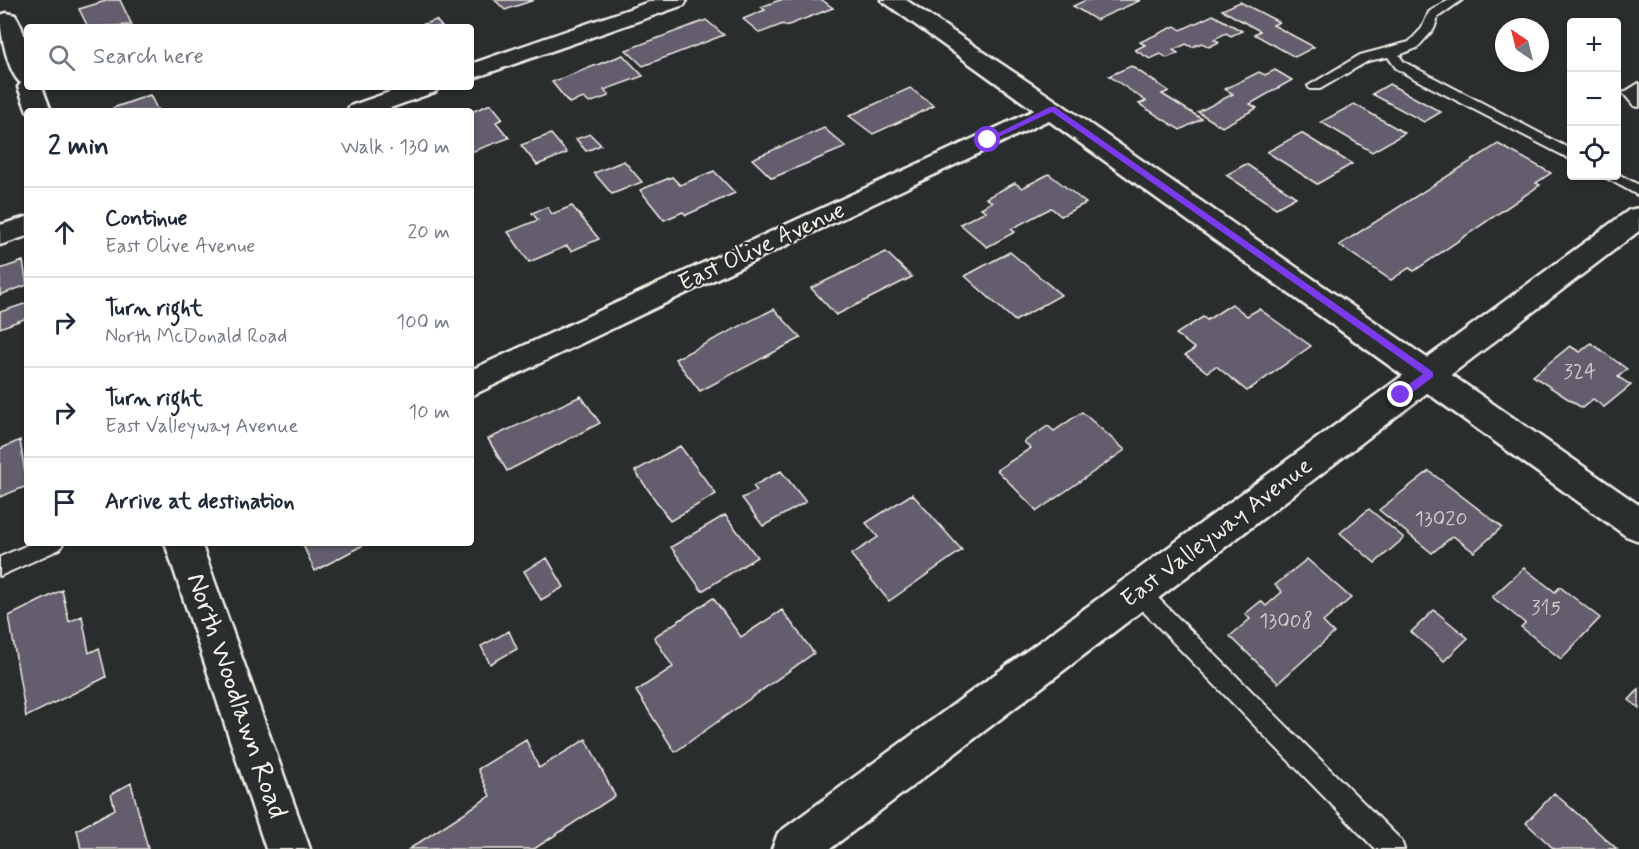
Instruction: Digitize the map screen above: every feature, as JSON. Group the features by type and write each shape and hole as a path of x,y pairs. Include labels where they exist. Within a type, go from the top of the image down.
{"street":[{"path":"474,71 676,0"},
{"path":"892,0 1052,109 1430,374 1639,525"},
{"path":"6,20 24,69"},
{"path":"31,90 38,108"},
{"path":"367,108 418,90"},
{"name":"East Olive Avenue","path":"474,383 1052,109"},
{"name":"East Valleyway Avenue","path":"794,849 1639,217"},
{"path":"0,236 24,227"},
{"name":"North Woodlawn Road","path":"184,546 288,849"}],"lane":[{"path":"1315,86 1364,58 1391,53 1413,45 1428,28 1433,15 1456,0"},
{"path":"1391,53 1400,65 1567,153"},
{"path":"1639,87 1630,93 1639,103"},
{"path":"1618,180 1639,191"},
{"path":"0,567 46,546"},
{"path":"1138,592 1392,849"}],"building":[{"path":"109,0 120,0 132,24 86,24 79,9"},
{"path":"495,0 534,0 505,10"},
{"path":"780,0 822,0 833,8 786,26 783,24 760,33 743,19 765,10 761,7"},
{"path":"1086,0 1141,0 1096,20 1073,6"},
{"path":"1240,2 1279,22 1273,25 1314,47 1295,57 1254,34 1260,31 1222,10"},
{"path":"1213,15 1242,31 1231,36 1226,33 1214,39 1219,42 1209,47 1202,43 1192,47 1186,44 1173,50 1178,53 1167,58 1161,54 1150,59 1135,50 1145,45 1140,42 1175,26 1181,30"},
{"path":"436,20 439,24 424,24"},
{"path":"706,20 724,35 643,66 626,50"},
{"path":"623,55 643,76 604,90 609,96 589,103 584,98 569,103 552,82"},
{"path":"1131,66 1169,91 1162,94 1202,119 1180,130 1139,104 1146,101 1109,76"},
{"path":"1275,70 1292,80 1250,104 1257,108 1222,127 1198,112 1233,94 1225,89 1259,72 1265,75"},
{"path":"1389,84 1441,112 1424,122 1372,94"},
{"path":"910,88 934,106 873,134 849,116"},
{"path":"150,95 156,108 113,108"},
{"path":"491,104 503,119 496,122 509,138 474,151 474,111"},
{"path":"1354,104 1405,133 1372,152 1321,122"},
{"path":"824,128 846,147 772,178 752,159"},
{"path":"1301,133 1352,164 1317,184 1267,152"},
{"path":"551,134 567,153 537,165 521,145"},
{"path":"590,134 601,145 586,151 576,139"},
{"path":"1498,144 1551,173 1536,183 1540,185 1414,271 1409,268 1391,280 1339,245"},
{"path":"624,161 642,182 612,194 594,173"},
{"path":"1246,164 1296,197 1276,208 1226,175"},
{"path":"714,171 735,193 686,215 683,212 664,220 640,190 672,177 680,185"},
{"path":"1049,174 1086,203 1061,216 1051,208 1011,229 1015,232 987,247 960,224 986,211 981,208 992,202 986,198 1015,183 1022,188"},
{"path":"572,206 599,239 571,251 567,246 529,262 508,232 538,220 532,213 547,207 552,214"},
{"path":"886,252 912,277 836,315 811,288"},
{"path":"1010,252 1061,295 1015,321 965,276"},
{"path":"23,261 24,286 0,295 0,269"},
{"path":"24,304 24,319 0,328 0,312"},
{"path":"1232,304 1247,316 1259,309 1311,346 1247,391 1216,366 1207,372 1185,355 1195,349 1176,334 1203,317 1207,320"},
{"path":"774,309 801,338 700,391 675,359"},
{"path":"1591,343 1627,369 1618,377 1631,385 1604,407 1593,399 1582,408 1533,376 1570,346 1580,352"},
{"path":"581,396 600,423 507,471 488,439"},
{"path":"1082,412 1125,450 1037,511 997,470 1031,448 1024,442 1048,426 1054,431"},
{"path":"20,440 24,487 0,497 0,449"},
{"path":"680,446 716,494 670,521 635,471"},
{"path":"781,471 806,502 763,526 742,498 757,491 753,486"},
{"path":"1429,471 1502,527 1474,552 1453,536 1432,553 1379,510"},
{"path":"912,494 962,550 889,601 851,555 878,537 866,523"},
{"path":"1369,509 1404,538 1375,563 1340,533"},
{"path":"725,515 757,557 702,591 671,547"},
{"path":"303,546 361,546 315,571"},
{"path":"547,558 564,587 541,600 524,571"},
{"path":"1307,559 1351,598 1323,622 1334,633 1278,683 1230,636 1250,619 1245,614 1261,601 1266,606 1282,592 1275,585"},
{"path":"1524,568 1555,592 1560,587 1600,618 1561,659 1521,627 1525,623 1492,597"},
{"path":"62,590 69,622 82,616 89,653 99,648 106,677 26,717 9,616"},
{"path":"713,598 741,637 782,610 814,653 675,752 636,691 673,667 654,637"},
{"path":"1434,610 1468,638 1444,661 1411,632"},
{"path":"509,631 517,649 490,664 481,646"},
{"path":"1639,689 1639,708 1629,700"},
{"path":"586,739 615,796 534,849 409,849 490,796 478,769 526,740 539,768"},
{"path":"131,783 148,849 81,849 77,830 115,809 111,794"},
{"path":"1554,793 1617,849 1554,849 1526,823"}],"route":[{"path":"988,140 1052,109 1430,374 1401,395"}]}
